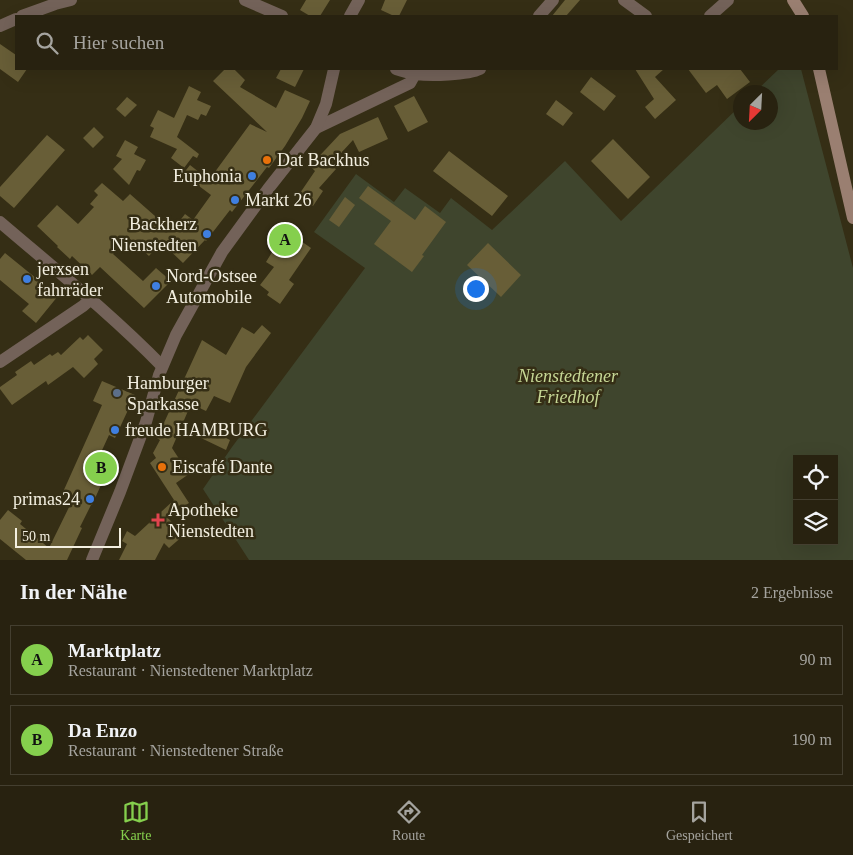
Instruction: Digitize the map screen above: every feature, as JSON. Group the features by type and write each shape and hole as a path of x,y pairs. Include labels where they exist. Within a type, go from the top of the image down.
{"main road":[{"path":"793,0 802,15"},
{"path":"819,70 853,218"}],"street":[{"path":"25,15 71,0"},
{"path":"245,0 280,15"},
{"path":"351,15 359,0"},
{"path":"540,15 553,0"},
{"path":"624,0 645,15"},
{"path":"711,15 728,0"},
{"path":"0,26 15,18"},
{"path":"92,560 146,422 162,366 185,317 222,252 316,128 326,104 334,70"},
{"path":"400,70 415,74 431,75 478,70"},
{"path":"316,128 410,83 415,74"},
{"path":"0,222 92,298 162,366"},
{"path":"0,362 92,298"}],"green space":[{"name":"Nienstedtener Friedhof","path":"778,70 801,70 853,268 853,560 249,560 203,489 365,268 314,232 356,174 394,202 405,188 440,213 451,198 492,230 565,161 621,221 733,113 733,130 778,130 778,85 762,85"}],"building":[{"path":"306,0 330,0 321,15 308,15 300,10"},
{"path":"385,0 407,0 400,15 392,15 381,10"},
{"path":"565,0 580,0 567,15 553,15"},
{"path":"0,44 15,54 15,70 26,70 18,82 0,69"},
{"path":"224,70 235,70 245,80 240,87 276,108 285,90 310,101 285,146 269,168 267,167 232,212 230,210 206,241 183,263 161,242 149,256 129,238 113,254 143,281 156,268 171,281 144,308 100,267 92,275 72,256 70,259 37,226 57,205 78,224 94,207 90,204 98,195 94,191 102,183 123,201 130,194 172,231 185,214 193,220 211,195 183,174 190,165 209,180 250,124 267,132 213,81"},
{"path":"280,70 304,70 295,87 276,78"},
{"path":"636,70 663,70 655,77 676,100 655,119 645,107 654,99"},
{"path":"689,70 741,70 750,82 746,85 733,85 733,95 727,99 717,85 706,93"},
{"path":"591,77 616,96 604,111 580,92"},
{"path":"189,86 201,92 197,100 211,106 206,116 201,114 198,120 187,115 177,137 199,154 197,158 193,156 184,168 171,158 177,149 150,137 154,128 150,126 158,110 174,118"},
{"path":"414,96 428,122 408,132 394,106"},
{"path":"127,97 137,105 125,117 116,109"},
{"path":"556,100 573,113 563,126 546,114"},
{"path":"378,117 388,139 359,152 353,140 331,164 336,169 319,188 323,191 313,206 298,196 315,171 310,166 340,134"},
{"path":"94,127 104,137 93,148 83,138"},
{"path":"47,135 65,150 14,208 0,196 0,187"},
{"path":"613,139 650,177 628,199 591,161"},
{"path":"125,140 138,147 134,154 146,160 140,171 137,170 129,185 113,169 122,159 116,156"},
{"path":"449,151 508,196 492,216 433,171"},
{"path":"368,186 415,220 425,206 446,222 412,272 374,244 391,221 359,198"},
{"path":"345,197 355,205 339,227 329,220"},
{"path":"285,230 311,248 289,280 294,284 280,304 267,295 269,292 260,285 274,267 266,262 274,249 272,247"},
{"path":"488,243 521,275 501,297 467,265"},
{"path":"5,253 58,296 36,323 22,311 29,304 0,280 0,259"},
{"path":"262,325 271,333 246,367 230,403 214,396 206,411 191,404 172,448 189,474 176,483 189,503 167,517 184,535 169,548 164,543 155,560 119,560 127,544 122,541 127,531 135,536 174,500 150,463 156,458 153,453 160,440 157,438 202,340 226,355 242,327 254,334"},
{"path":"88,335 103,350 94,359 98,364 84,378 73,367 48,385 46,381 12,405 0,387 17,375 15,372 31,361 34,365 50,354 52,356 58,352 61,355 80,337 83,340"},
{"path":"102,381 135,395 115,438 109,435 98,459 110,465 80,527 82,528 67,560 26,560 0,539 0,520 8,510 22,521 20,524 49,548 74,497 63,492 102,405 93,401"},
{"path":"206,428 230,440 226,450 201,438"}],"place":[{"name":"Dat Backhus","path":"267,160"},
{"name":"Euphonia","path":"252,176"},
{"name":"Markt 26","path":"235,200"},
{"name":"Backherz Nienstedten","path":"207,234"},
{"name":"Marktplatz","path":"285,240"},
{"name":"jerxsen fahrräder","path":"27,279"},
{"name":"Nord-Ostsee Automobile","path":"156,286"},
{"name":"Hamburger Sparkasse","path":"117,393"},
{"name":"freude HAMBURG","path":"115,430"},
{"name":"Eiscafé Dante","path":"162,467"},
{"name":"Da Enzo","path":"101,468"},
{"name":"primas24","path":"90,499"},
{"name":"Apotheke Nienstedten","path":"158,520"}]}
